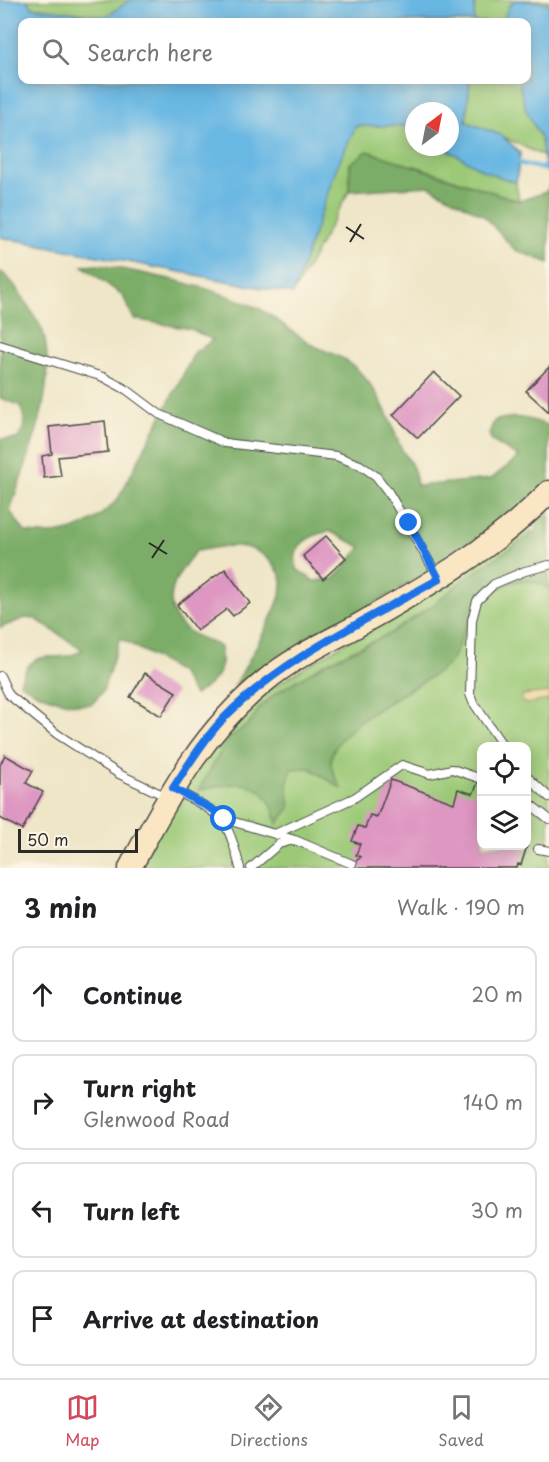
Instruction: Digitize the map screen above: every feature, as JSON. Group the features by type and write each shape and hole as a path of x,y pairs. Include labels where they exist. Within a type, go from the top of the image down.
{"main road":[{"path":"130,868 171,793 216,727 266,679 439,579 499,538 549,492"}],"lane":[{"path":"0,345 103,377 127,390 159,414 225,443 336,456 360,465 376,476 389,492 439,579"},
{"path":"500,742 470,694 474,611 483,593 494,584 525,571 549,565"},
{"path":"0,676 9,696 57,734 120,774 217,812 224,819 240,868"},
{"path":"274,834 354,798 402,765 430,774 452,769 477,777"},
{"path":"531,781 549,797"},
{"path":"531,805 549,819"},
{"path":"224,819 296,840 352,864"},
{"path":"250,868 279,844 296,840"},
{"path":"538,849 549,851"}],"green space":[{"path":"27,0 549,0 549,159 504,137 520,153 516,183 519,201 415,166 350,164 349,191 293,294 0,237 0,188 227,84 531,84 531,18 109,18 31,7"},
{"path":"367,151 519,201 546,192 549,187 549,263 515,250 483,215 429,186 349,191 350,164"},
{"path":"100,265 220,293 258,308 311,344 344,359 363,375 377,396 401,448 412,465 417,486 491,479 519,457 492,441 489,434 494,421 522,418 549,426 549,589 536,583 523,581 511,583 489,596 472,618 453,658 446,666 363,720 347,732 336,746 331,763 341,788 310,768 292,769 287,784 290,808 277,824 273,808 266,797 248,785 225,785 198,791 228,739 250,723 260,707 276,693 326,663 389,634 432,606 463,580 535,532 538,514 462,552 235,686 276,606 282,585 281,578 270,561 253,549 235,546 196,551 175,581 171,602 180,623 193,634 220,647 220,670 208,686 194,695 180,672 120,638 103,691 92,704 65,702 27,688 20,683 25,670 32,663 46,657 73,655 83,650 36,619 25,618 0,628 0,439 17,439 24,423 19,405 0,398 0,271 8,278 35,316 45,340 47,362 43,405 10,511 25,532 52,534 76,529 98,517 118,499 195,352 213,340 191,329 134,319 123,296 83,266","holes":["329,531 361,547 334,579 314,581 297,569 296,554 302,543 321,533"]},
{"path":"525,532 549,532 549,868 138,868 183,783 231,719 276,685"}],"sand":[{"path":"549,692 549,700 525,704 521,700 523,695"}],"water":[{"path":"0,0 27,0 32,7 105,17 130,0 475,0 474,18 18,18 18,84 470,84 466,122 501,135 520,153 516,183 484,171 458,156 459,102 405,102 405,126 356,126 336,169 293,294 0,237"},
{"path":"516,0 549,3 549,173 545,170 541,139 526,110 519,84 531,84 531,18 504,18 509,6"}],"building":[{"path":"549,367 549,412 526,391"},
{"path":"434,372 459,396 418,438 393,415"},
{"path":"105,421 108,452 58,457 61,476 44,478 42,456 52,454 49,427"},
{"path":"326,536 346,558 323,579 303,556"},
{"path":"225,569 250,603 233,616 227,609 197,631 177,605"},
{"path":"145,673 176,692 161,716 130,697"},
{"path":"5,755 33,771 26,783 43,792 22,830 0,818 0,765"},
{"path":"391,780 454,803 458,789 473,794 477,785 477,850 526,850 521,865 518,864 517,868 347,868 361,857 356,855 360,844 352,841 358,826 365,828 370,815 377,817"}],"waterway":[{"path":"519,163 543,169 549,155"}],"route":[{"path":"224,819 217,812 173,788 202,743 224,718 266,679 439,579 409,523"}]}
